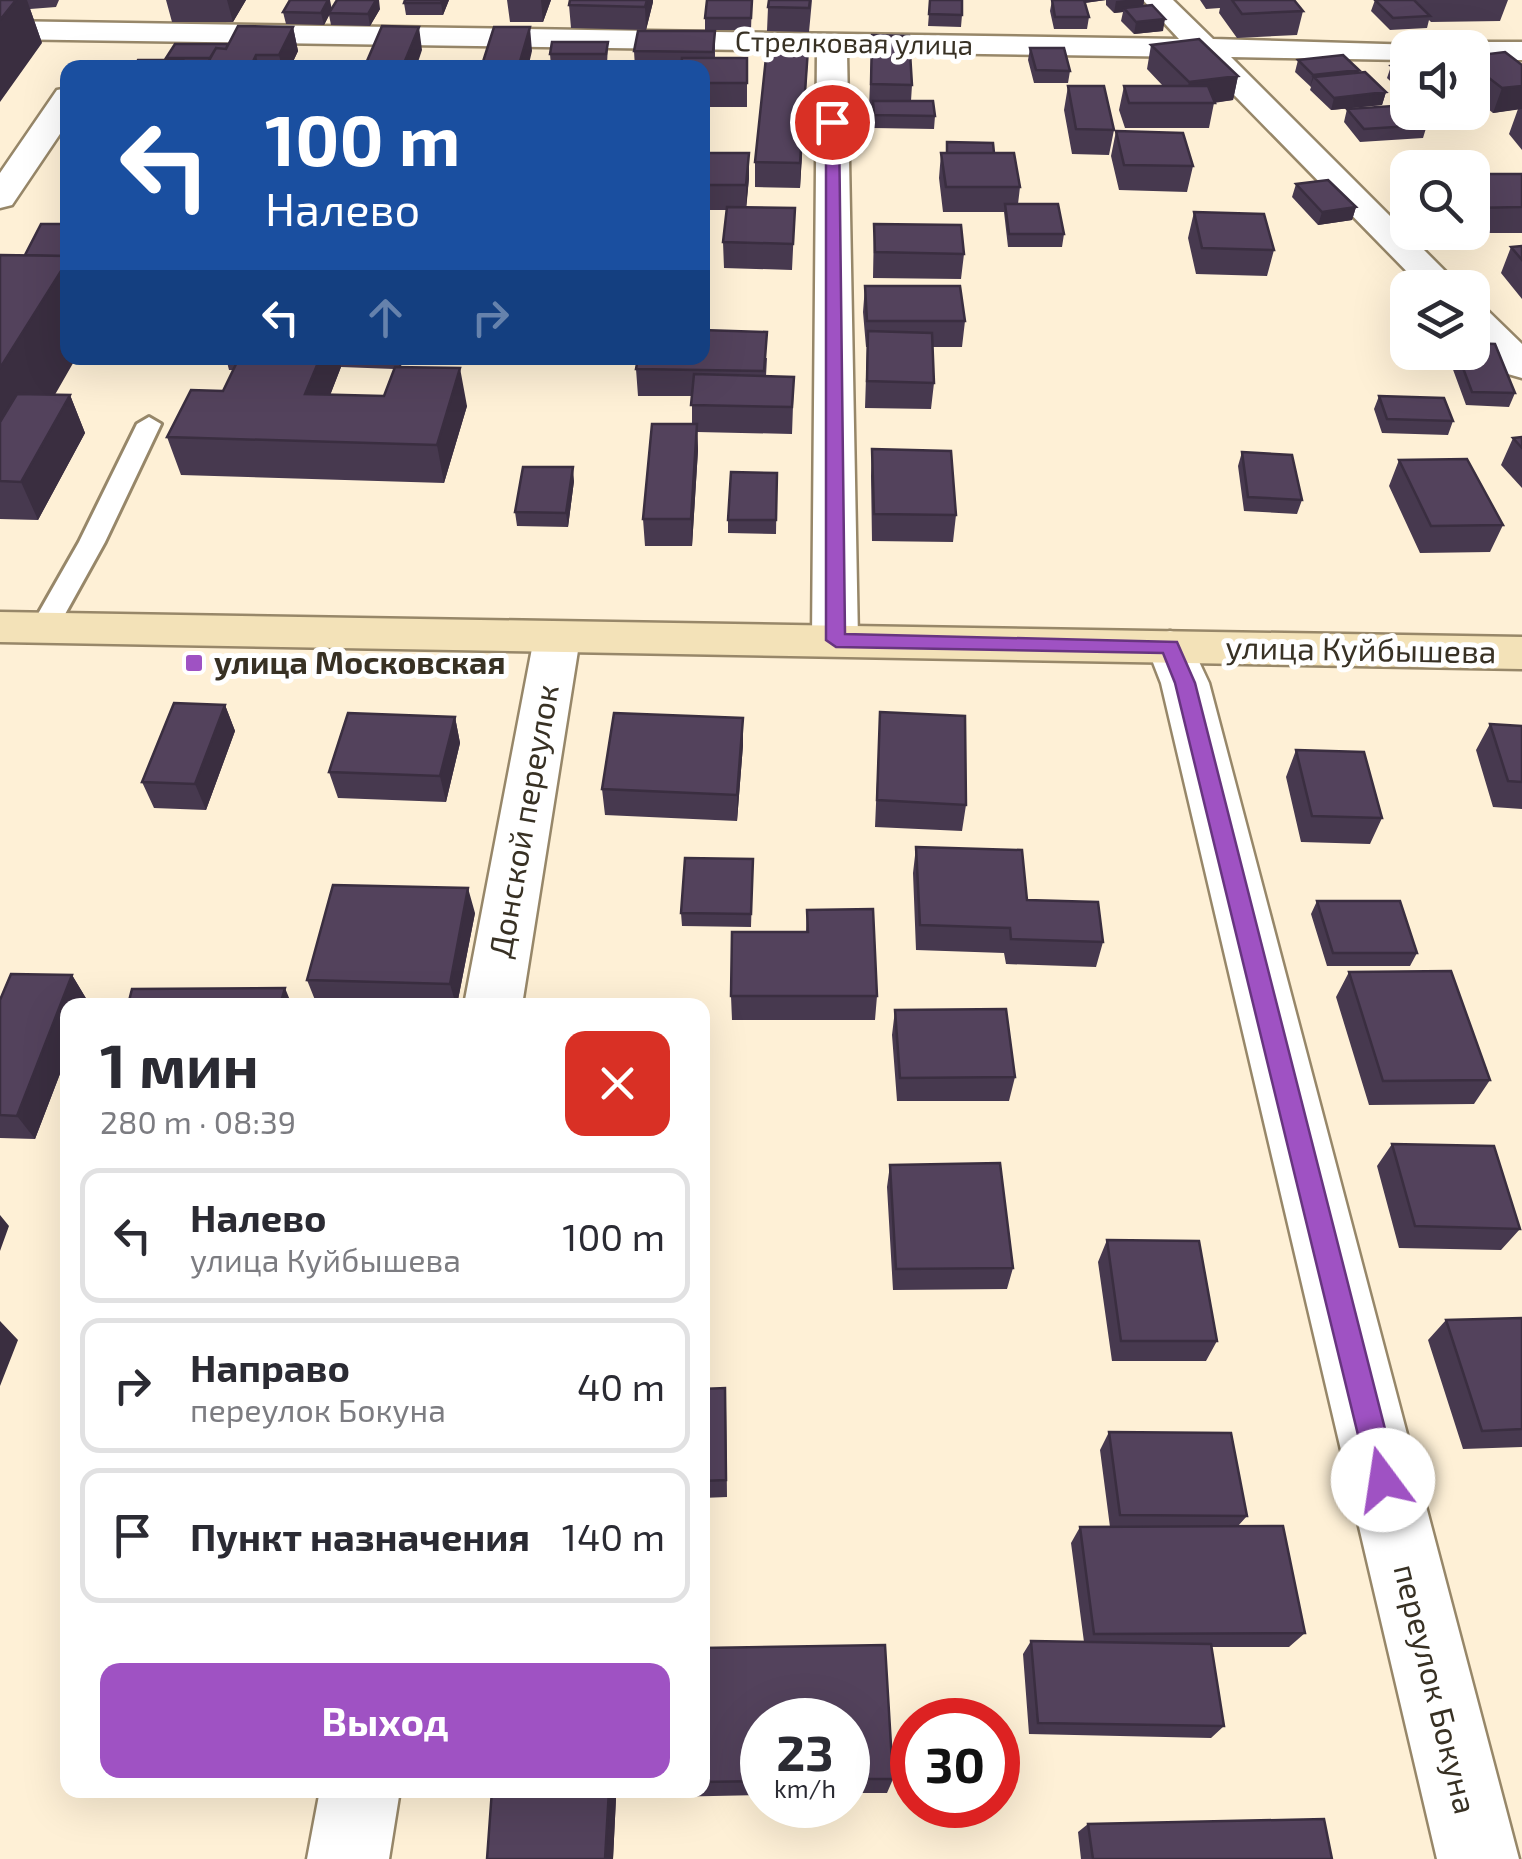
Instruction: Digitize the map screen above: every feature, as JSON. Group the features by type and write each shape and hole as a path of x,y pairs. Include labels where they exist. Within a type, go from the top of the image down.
{"main road":[{"name":"улица Куйбышева","path":"22,627 1522,653"}],"street":[{"path":"104,42 121,0"},
{"path":"1157,0 1426,270"},
{"name":"Стрелковая улица","path":"0,30 104,42 832,43 1390,51"},
{"path":"832,43 836,640"},
{"path":"1490,51 1522,51"},
{"path":"0,198 60,109"},
{"path":"1490,334 1522,366"},
{"name":"Донской переулок","path":"494,998 557,638"},
{"name":"переулок Бокуна","path":"1170,646 1185,683 1478,1859"},
{"path":"348,1859 359,1798"}],"lane":[{"path":"22,627 92,542 148,424"}],"building":[{"path":"0,0 16,0 0,20"},
{"path":"290,0 328,0 321,13 283,12"},
{"path":"337,0 376,0 368,14 329,13"},
{"path":"405,0 442,0 404,3"},
{"path":"570,0 647,0 645,7 569,5"},
{"path":"707,0 752,0 751,18 705,18"},
{"path":"769,0 810,0 809,8 768,7"},
{"path":"930,0 962,0 962,15 929,14"},
{"path":"1052,0 1084,0 1089,17 1055,17"},
{"path":"1232,0 1294,0 1303,11 1242,14"},
{"path":"1375,0 1414,0 1430,16 1393,18"},
{"path":"1152,5 1165,19 1136,22 1124,8"},
{"path":"238,26 293,27 279,55 256,55 254,60 209,60 216,48 226,49"},
{"path":"382,26 419,27 405,60 367,60"},
{"path":"494,27 530,27 520,60 484,60"},
{"path":"638,31 715,31 713,52 634,51"},
{"path":"872,35 909,36 912,85 871,84"},
{"path":"1199,39 1238,76 1189,82 1151,45"},
{"path":"552,42 608,42 606,54 550,54"},
{"path":"175,44 228,44 226,49 216,48 210,58 166,58"},
{"path":"767,48 808,49 800,163 755,162"},
{"path":"1030,48 1064,48 1070,71 1036,70"},
{"path":"1505,52 1522,65 1522,86 1502,88 1490,79 1490,54"},
{"path":"1343,55 1359,70 1313,75 1298,60"},
{"path":"747,58 747,83 710,83 710,60 682,60"},
{"path":"1365,72 1386,92 1334,98 1314,77"},
{"path":"1068,86 1104,86 1114,130 1076,129"},
{"path":"1124,86 1208,86 1215,103 1129,103"},
{"path":"873,101 933,101 935,116 874,115"},
{"path":"1390,106 1390,127 1364,129 1347,109"},
{"path":"1116,131 1183,133 1193,166 1124,165"},
{"path":"947,142 993,143 994,153 947,153"},
{"path":"710,153 749,153 746,185 710,185"},
{"path":"941,153 1014,153 1020,187 946,187"},
{"path":"1490,174 1522,174 1522,207 1490,208"},
{"path":"1328,180 1356,207 1322,212 1296,184"},
{"path":"1005,204 1058,204 1064,234 1009,234"},
{"path":"727,207 795,208 793,244 723,242"},
{"path":"1194,212 1264,214 1274,250 1202,248"},
{"path":"41,224 60,224 60,256 25,255"},
{"path":"874,224 961,225 964,254 875,252"},
{"path":"1522,246 1522,260 1511,247"},
{"path":"0,255 60,256 60,273 0,368"},
{"path":"865,286 960,286 965,321 867,321"},
{"path":"710,330 767,332 764,371 636,369 637,365 710,365"},
{"path":"868,331 932,333 934,383 867,381"},
{"path":"1490,344 1495,344 1515,393 1472,392 1464,370 1490,370"},
{"path":"236,365 317,365 305,394 384,396 395,367 460,368 437,445 167,437 191,390 223,391"},
{"path":"694,374 794,377 792,407 691,405"},
{"path":"17,394 70,395 21,482 0,481 0,422"},
{"path":"1379,396 1444,398 1453,421 1387,419"},
{"path":"652,424 697,424 691,519 643,519"},
{"path":"872,449 951,451 956,515 874,514"},
{"path":"1242,452 1292,455 1302,500 1248,497"},
{"path":"1467,459 1503,525 1431,526 1399,460"},
{"path":"523,467 573,467 566,513 515,512"},
{"path":"731,472 777,473 776,520 728,520"},
{"path":"174,703 225,705 195,784 142,782"},
{"path":"880,712 965,716 966,805 877,800"},
{"path":"348,713 455,717 440,776 329,772"},
{"path":"614,713 743,718 737,795 602,789"},
{"path":"1490,724 1522,726 1522,782 1508,781"},
{"path":"1296,750 1364,752 1382,818 1312,816"},
{"path":"916,847 1022,850 1027,900 1098,902 1103,942 1011,939 1010,928 920,925"},
{"path":"685,858 753,859 751,914 681,913"},
{"path":"333,885 468,888 450,984 307,980"},
{"path":"1317,901 1400,901 1417,953 1333,953"},
{"path":"873,909 877,996 731,996 732,932 808,932 807,910"},
{"path":"1451,971 1490,1080 1383,1081 1349,972"},
{"path":"11,974 72,975 17,1116 0,1115 0,1000"},
{"path":"285,988 282,998 130,998 132,989"},
{"path":"1006,1009 1015,1077 900,1078 895,1010"},
{"path":"1392,1144 1494,1146 1520,1229 1415,1226"},
{"path":"1000,1163 1013,1268 896,1269 890,1165"},
{"path":"1107,1240 1199,1241 1217,1341 1121,1341"},
{"path":"1522,1318 1522,1429 1482,1431 1446,1320"},
{"path":"725,1388 726,1480 710,1481 710,1389"},
{"path":"1109,1432 1231,1433 1247,1516 1120,1515"},
{"path":"1283,1526 1305,1633 1094,1634 1080,1527"},
{"path":"1031,1641 1211,1644 1224,1726 1038,1723"},
{"path":"885,1645 890,1779 870,1779 870,1698 740,1698 740,1781 710,1782 710,1648"},
{"path":"491,1798 609,1798 605,1859 487,1859"},
{"path":"1324,1819 1332,1859 1093,1859 1088,1824"}],"place":[{"name":"улица Московская","path":"194,663"}],"route":[{"path":"832,122 836,640 1170,646 1185,683 1383,1480"}]}
